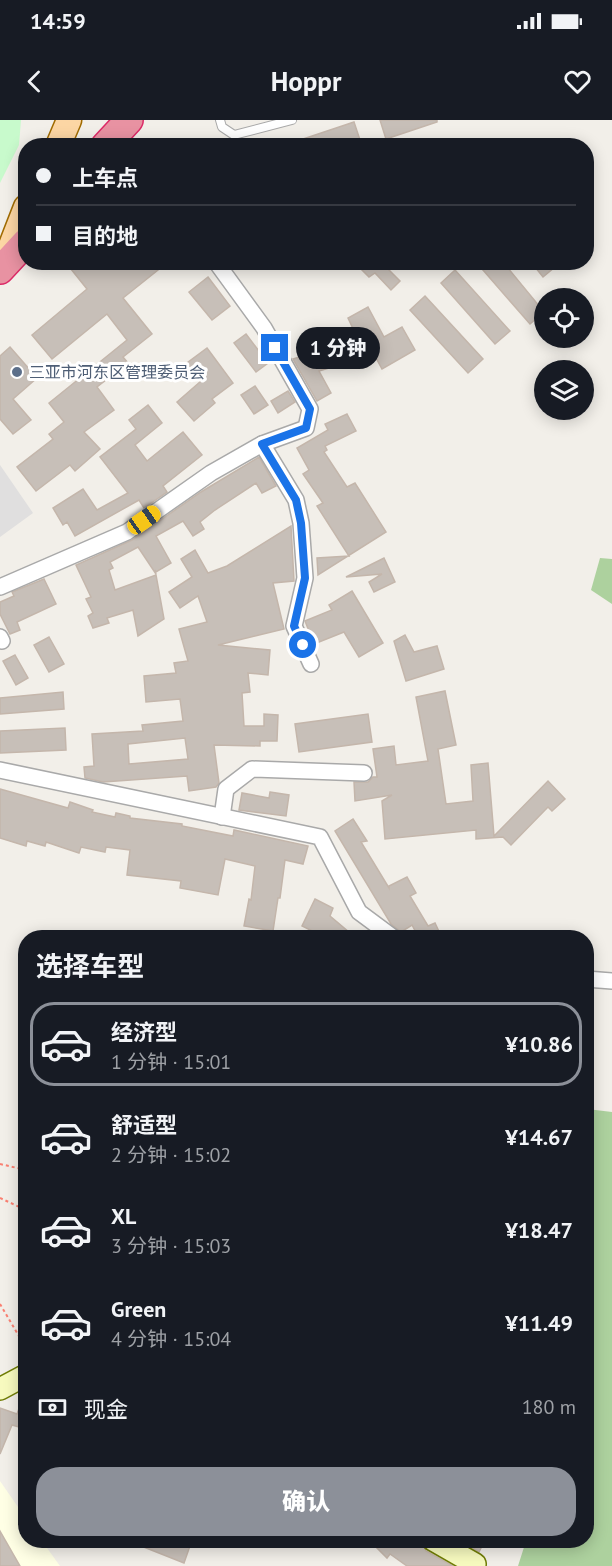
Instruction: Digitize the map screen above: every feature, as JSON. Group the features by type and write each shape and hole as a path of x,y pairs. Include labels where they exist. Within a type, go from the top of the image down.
{"highway":[{"path":"1,268 18,250"}],"main road":[{"path":"1,268 18,227"}],"street":[{"path":"0,587 127,532 211,473 262,444 306,428 310,409 264,328 222,270"},
{"path":"262,444 296,500 301,523 305,578 294,626 311,664"},
{"path":"222,817 226,789 252,769 364,773"},
{"path":"0,770 320,837 359,912 383,930"},
{"path":"594,980 612,981"},
{"path":"0,1389 18,1379"},
{"path":"447,1548 475,1564"}],"lane":[{"path":"220,120 222,128 234,135 292,120"}],"path":[{"path":"0,1164 18,1168"},
{"path":"0,1198 18,1206"},
{"path":"0,1304 18,1334"}],"shaded area":[{"path":"0,465 33,513 0,537"},
{"path":"0,1481 18,1507 18,1548 47,1548 60,1566 0,1566"}],"green space":[{"path":"0,120 21,120 18,147 0,183"},
{"path":"600,558 612,559 612,604 591,590"},
{"path":"594,1110 612,1112 612,1566 518,1566 524,1548 594,1548"}],"building":[{"path":"380,120 437,120 437,122 386,138"},
{"path":"354,122 359,138 306,138"},
{"path":"72,270 158,270 123,298 152,334 123,357 128,363 97,387 114,410 84,432 100,449 75,471 70,465 36,491 17,467 53,439 49,434 64,422 49,403 127,340 107,314 52,359 32,335 87,289"},
{"path":"362,270 389,270 400,281 391,290 375,273 369,277"},
{"path":"455,270 510,331 495,344 441,283"},
{"path":"483,270 510,270 534,300 534,321 530,324"},
{"path":"537,270 551,270 543,277"},
{"path":"208,277 230,306 212,320 189,292"},
{"path":"425,296 483,359 468,373 410,310"},
{"path":"368,307 384,337 402,327 415,350 382,369 363,334 357,337 348,318"},
{"path":"246,334 268,363 256,372 234,343"},
{"path":"10,347 37,378 13,399 31,420 13,434 0,419 0,356"},
{"path":"207,348 233,383 212,399 215,403 194,421 177,402 201,381 187,363"},
{"path":"323,350 329,368 319,371 331,393 317,401 293,359"},
{"path":"255,386 268,405 254,414 241,395"},
{"path":"288,391 295,402 278,413 271,401"},
{"path":"148,405 162,423 135,445 147,461 183,432 202,455 163,486 167,492 144,508 139,500 75,536 67,522 63,525 53,508 83,489 97,510 128,493 100,457 136,429 129,420"},
{"path":"347,414 356,431 325,446 327,450 324,452 347,487 355,483 386,532 349,556 317,506 323,503 303,474 309,470 297,448 328,430 325,424"},
{"path":"259,457 276,486 262,493 256,483 200,522 204,529 193,536 183,521 156,536 171,563 156,572 155,570 156,574 138,547 110,562 113,568 109,570 115,590 156,575 164,619 138,636 133,610 107,618 109,623 93,628 88,616 93,613 86,599 91,597 76,565 132,540 201,492"},
{"path":"291,526 294,581 273,583 284,629 218,645 270,650 268,675 248,673 250,692 242,693 244,726 264,726 264,714 278,715 277,741 260,741 260,746 214,745 219,783 216,787 189,791 187,776 103,782 85,778 84,767 94,766 92,734 143,731 142,725 183,721 180,699 146,702 144,676 176,673 174,663 188,661 179,629 207,622 198,596 180,608 169,592 192,577 181,559 195,550 208,573 227,566","holes":["185,738 188,759 129,764 128,744"]},
{"path":"348,556 318,575 317,558"},
{"path":"384,558 395,582 374,592 369,582 382,574 346,577"},
{"path":"44,579 56,604 17,622 20,630 10,634 0,614 0,602 14,596 12,592"},
{"path":"352,591 383,643 359,657 344,632 314,644 305,621 332,610 329,605"},
{"path":"405,635 414,652 437,646 444,669 406,681 394,641"},
{"path":"49,637 64,664 49,672 34,645"},
{"path":"15,655 28,678 16,685 3,661"},
{"path":"445,691 456,745 438,749 446,804 473,801 471,765 488,763 494,836 548,781 565,799 552,811 548,807 511,845 503,837 476,839 476,830 385,839 382,801 392,795 355,801 354,782 368,782 373,777 377,777 373,749 394,746 396,765 428,761 416,697"},
{"path":"63,692 64,709 0,714 0,698"},
{"path":"368,714 372,742 299,752 295,724"},
{"path":"65,728 66,750 0,753 0,731"},
{"path":"0,789 68,808 70,802 93,810 92,812 115,817 116,813 130,816 130,818 182,824 182,826 233,836 234,830 308,846 303,864 285,860 273,930 267,930 244,926 249,899 251,900 255,866 225,859 218,895 180,888 181,881 127,875 130,850 106,847 105,852 81,847 79,853 46,842 45,846 27,841 26,846 0,838"},
{"path":"270,792 289,795 286,816 239,810 242,793 269,798"},
{"path":"353,819 367,841 361,842 389,888 407,877 416,893 410,896 428,926 435,923 438,930 415,930 412,925 404,930 398,930 391,924 335,831"},
{"path":"315,899 333,908 330,916 347,930 310,930 302,926"},
{"path":"0,1408 17,1414 18,1411 18,1427 12,1425 0,1454"},
{"path":"0,1531 20,1566 0,1566"},
{"path":"146,1548 189,1548 184,1563"},
{"path":"377,1548 424,1548 453,1566 407,1566 390,1554 387,1558"}],"place":[{"name":"三亚市河东区管理委员会","path":"17,372"}],"route":[{"path":"275,348 310,409 306,428 262,444 296,500 301,523 305,578 294,626 303,645"}]}
